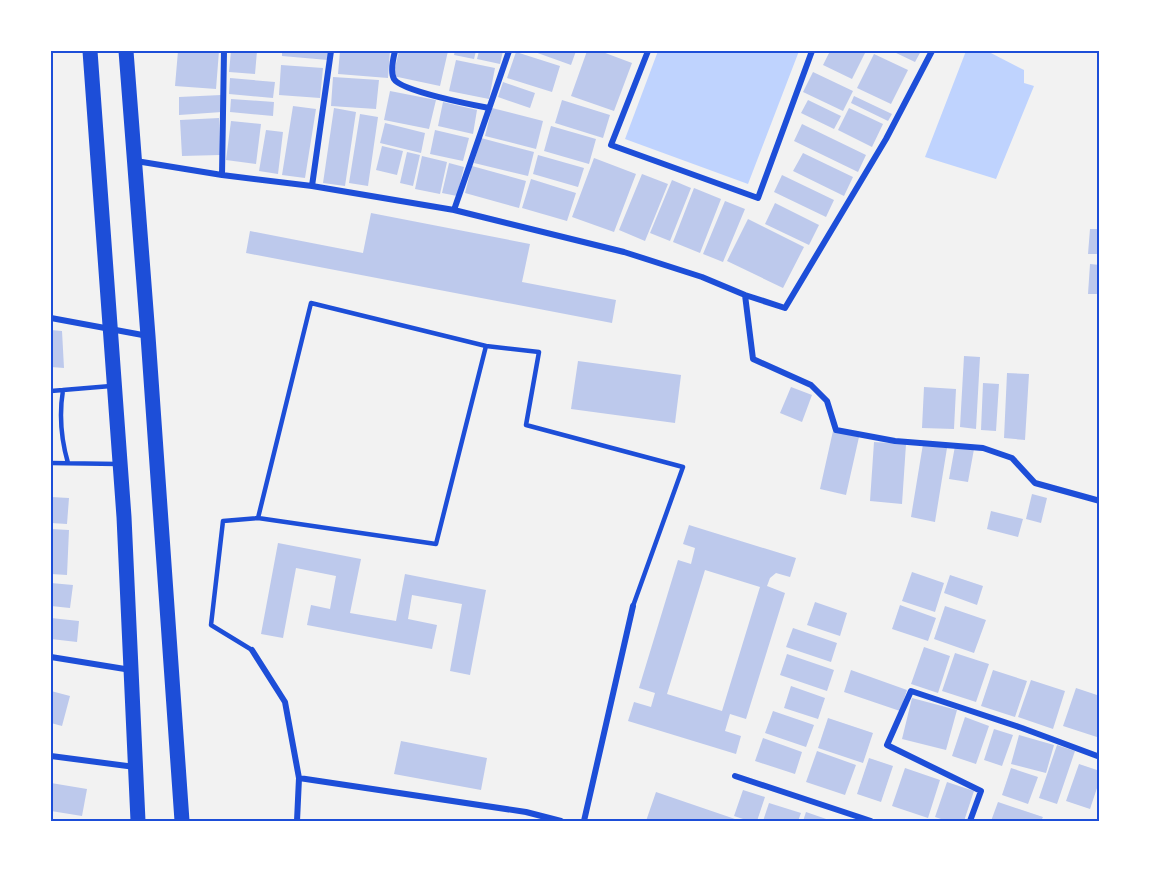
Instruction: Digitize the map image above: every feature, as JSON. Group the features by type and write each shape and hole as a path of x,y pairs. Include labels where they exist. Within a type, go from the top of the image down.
{"main road":[{"path":"90,51 120,464 138,821"},
{"path":"126,51 182,821"}],"street":[{"path":"222,175 224,51"},
{"path":"312,186 331,51"},
{"path":"395,51 392,73 394,80 401,86 489,108"},
{"path":"454,210 509,51"},
{"path":"648,51 611,145 758,198 812,51"},
{"path":"134,160 454,210 624,252 702,277 745,295 785,308 886,139 932,51"},
{"path":"745,295 753,359 811,385 827,401 836,430 895,441 983,448 1012,459 1035,483 1100,501"},
{"path":"51,318 148,336"},
{"path":"584,821 633,606"},
{"path":"252,650 285,702 299,778 297,821"},
{"path":"51,657 132,670"},
{"path":"970,821 981,791 887,745 911,691 1100,757"},
{"path":"51,756 136,767"},
{"path":"735,776 871,821"},
{"path":"299,778 526,812 561,821"},
{"path":"524,821 526,812"}],"lane":[{"path":"258,518 311,303 486,346 539,352 526,425 682,467 633,606"},
{"path":"252,650 211,625 223,522 258,518 436,544 486,346"},
{"path":"51,391 115,385"},
{"path":"63,390 60,408 61,427 68,463"},
{"path":"51,463 120,464"}],"water":[{"path":"658,51 799,51 748,184 625,139"},
{"path":"966,51 987,51 1024,70 1024,83 1034,86 996,179 925,157"}],"building":[{"path":"178,51 219,51 216,89 175,86"},
{"path":"231,51 257,51 255,74 229,72"},
{"path":"282,51 328,51 328,60 282,56"},
{"path":"340,51 390,51 388,78 338,74"},
{"path":"399,51 448,51 440,86 393,76"},
{"path":"455,51 476,51 474,59 454,55"},
{"path":"479,51 503,51 500,64 477,59"},
{"path":"532,51 576,51 571,65"},
{"path":"587,51 600,51 632,63 614,111 571,96"},
{"path":"830,51 866,51 852,79 823,65"},
{"path":"892,51 921,51 915,62"},
{"path":"516,52 560,66 552,92 507,78"},
{"path":"874,54 908,70 891,104 857,88"},
{"path":"456,60 495,68 489,99 449,91"},
{"path":"281,65 323,68 320,98 279,95"},
{"path":"813,72 853,91 843,111 803,92"},
{"path":"333,77 379,80 376,109 331,106"},
{"path":"230,78 275,82 273,98 229,94"},
{"path":"503,82 535,93 530,108 498,97"},
{"path":"390,91 436,100 429,129 384,120"},
{"path":"221,95 222,112 179,115 179,97"},
{"path":"854,96 892,114 888,121 851,103"},
{"path":"231,99 274,102 273,116 230,112"},
{"path":"562,100 610,115 603,138 555,123"},
{"path":"808,100 841,116 834,129 801,113"},
{"path":"443,102 477,110 473,134 438,126"},
{"path":"293,106 316,109 305,178 282,175"},
{"path":"334,108 356,112 345,186 323,183"},
{"path":"492,108 543,121 536,149 485,136"},
{"path":"849,108 883,124 872,147 838,130"},
{"path":"360,114 378,117 368,186 349,183"},
{"path":"219,118 220,155 182,156 180,120"},
{"path":"231,121 261,124 256,164 226,160"},
{"path":"385,123 425,133 421,153 380,143"},
{"path":"802,124 866,155 858,172 794,141"},
{"path":"551,126 596,139 589,164 544,151"},
{"path":"266,130 283,132 278,174 259,171"},
{"path":"435,130 469,138 463,161 430,154"},
{"path":"481,138 534,152 528,176 474,163"},
{"path":"382,146 403,151 397,175 376,170"},
{"path":"407,152 420,155 413,186 400,183"},
{"path":"803,153 853,177 844,196 793,171"},
{"path":"538,155 584,168 578,187 533,174"},
{"path":"422,156 447,162 440,194 415,189"},
{"path":"594,158 636,174 614,232 572,217"},
{"path":"449,163 464,167 457,196 442,193"},
{"path":"472,166 526,181 519,208 465,193"},
{"path":"642,174 668,184 645,241 619,230"},
{"path":"782,175 834,200 826,217 774,192"},
{"path":"531,179 576,193 567,221 522,208"},
{"path":"672,180 691,188 670,241 650,233"},
{"path":"694,188 721,199 700,253 673,242"},
{"path":"725,201 745,209 723,262 703,254"},
{"path":"775,203 819,225 809,245 765,224"},
{"path":"371,213 530,244 522,282 616,300 612,323 246,253 250,231 363,253"},
{"path":"748,219 804,247 783,288 727,261"},
{"path":"1090,229 1100,229 1100,254 1088,254"},
{"path":"1090,264 1100,265 1100,294 1088,294"},
{"path":"51,330 62,331 64,368 51,367"},
{"path":"964,356 980,357 976,429 960,427"},
{"path":"578,361 681,375 675,423 571,409"},
{"path":"1007,373 1029,374 1025,440 1004,438"},
{"path":"983,383 999,384 996,431 981,430"},
{"path":"791,387 812,395 802,422 780,413"},
{"path":"924,387 956,389 954,429 922,428"},
{"path":"833,431 859,437 846,495 820,489"},
{"path":"874,442 906,444 902,504 870,501"},
{"path":"923,444 947,448 935,522 911,517"},
{"path":"955,446 974,449 968,482 949,479"},
{"path":"1032,494 1047,498 1041,523 1026,519"},
{"path":"51,497 69,498 67,524 51,523"},
{"path":"991,511 1023,519 1018,537 987,529"},
{"path":"689,525 796,558 790,577 776,573 770,578 767,586 785,593 746,719 730,714 725,731 741,736 736,754 628,721 634,702 651,707 655,693 639,688 678,560 691,564 695,548 683,544","holes":["705,570 760,587 722,711 667,694"]},
{"path":"51,529 69,530 67,575 51,574"},
{"path":"278,543 361,559 350,613 396,621 405,574 486,590 470,675 450,671 462,604 412,595 408,619 437,625 432,649 307,625 311,605 330,609 336,576 296,568 283,638 261,634"},
{"path":"912,572 944,583 935,612 902,601"},
{"path":"950,575 983,586 977,605 944,593"},
{"path":"51,583 73,585 70,608 51,606"},
{"path":"815,602 847,613 840,636 807,625"},
{"path":"900,605 936,618 928,641 892,629"},
{"path":"945,606 986,620 974,653 934,639"},
{"path":"51,618 79,621 77,642 51,639"},
{"path":"793,628 837,643 831,662 786,647"},
{"path":"924,647 950,656 938,693 911,684"},
{"path":"955,653 989,664 976,702 942,691"},
{"path":"787,654 834,670 827,691 780,675"},
{"path":"851,670 907,690 900,711 844,692"},
{"path":"993,670 1027,681 1015,717 981,706"},
{"path":"1031,680 1065,691 1053,729 1018,717"},
{"path":"791,686 825,698 818,719 784,708"},
{"path":"1076,688 1100,696 1100,738 1063,726"},
{"path":"51,691 70,696 62,726 51,723"},
{"path":"912,698 957,710 946,750 902,739"},
{"path":"773,711 814,725 806,747 765,733"},
{"path":"965,717 989,726 976,764 952,756"},
{"path":"828,718 873,733 863,763 818,748"},
{"path":"994,729 1013,735 1002,766 984,760"},
{"path":"1019,735 1054,745 1046,773 1011,764"},
{"path":"763,738 802,752 795,774 755,761"},
{"path":"401,741 487,758 481,790 394,774"},
{"path":"1057,745 1075,751 1057,804 1039,798"},
{"path":"817,751 856,765 845,795 806,782"},
{"path":"869,758 893,766 881,802 857,794"},
{"path":"1079,764 1100,771 1100,779 1090,809 1066,801"},
{"path":"905,768 940,780 928,818 892,806"},
{"path":"1011,768 1038,777 1028,804 1002,795"},
{"path":"947,782 974,791 964,821 947,821 935,817"},
{"path":"51,783 87,789 82,816 51,811"},
{"path":"743,790 765,797 757,821 734,816"},
{"path":"656,792 735,819 735,821 646,821"},
{"path":"998,802 1043,817 1041,821 991,821"},
{"path":"769,803 801,813 798,821 763,821"},
{"path":"806,812 832,821 803,821"}]}
